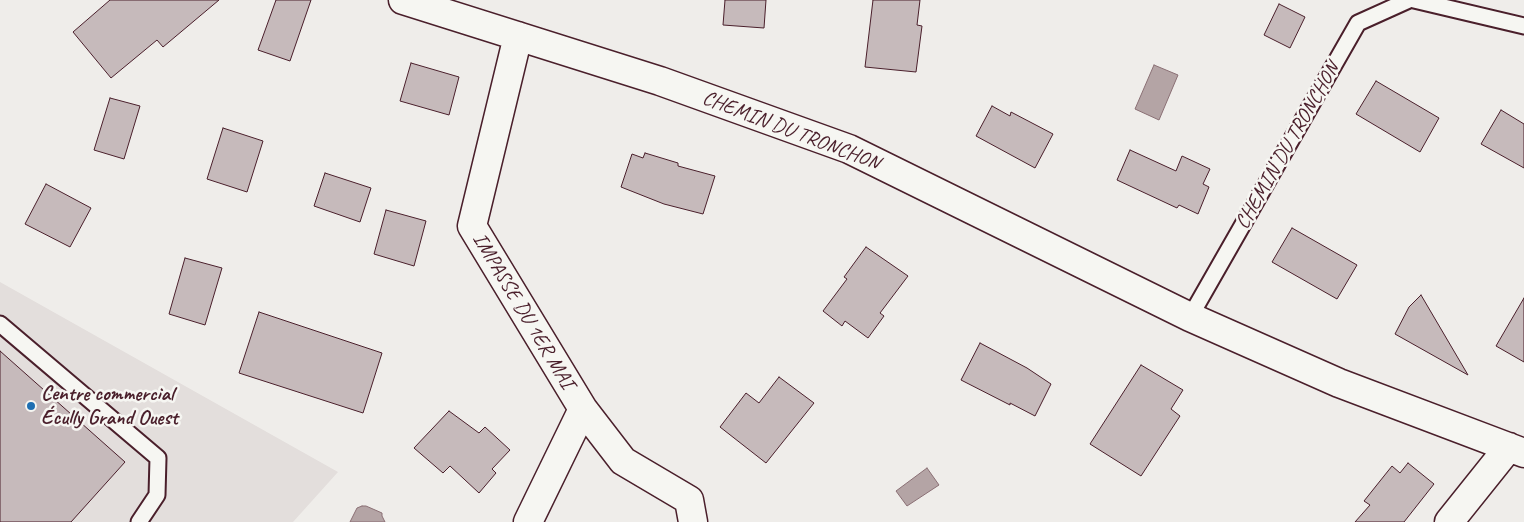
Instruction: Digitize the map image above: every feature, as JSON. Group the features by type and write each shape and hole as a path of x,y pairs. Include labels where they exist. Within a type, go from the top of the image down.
{"street":[{"name":"CHEMIN DU TRONCHON","path":"403,0 660,81 849,149 1190,317 1339,383 1516,450"},
{"name":"IMPASSE DU 1ER MAI","path":"518,36 472,226 583,409 622,461 690,500 693,522"},
{"name":"IMPASSE DU 1ER MAI","path":"528,522 583,409"},
{"path":"1448,522 1516,450"}],"lane":[{"name":"CHEMIN DU TRONCHON","path":"1190,317 1358,23 1409,0"},
{"path":"1414,0 1524,26"},
{"path":"0,324 158,458 157,495 139,522"}],"shaded area":[{"path":"1154,65 1178,75 1159,120 1135,109"},
{"path":"0,282 338,472 293,522 0,522"},
{"path":"927,468 939,485 907,506 896,491"},
{"path":"362,506 382,513 385,522 350,522 357,508"}],"building":[{"path":"110,0 219,0 163,47 157,40 111,78 73,32"},
{"path":"276,0 311,0 290,61 258,50"},
{"path":"725,0 766,0 764,28 723,25"},
{"path":"873,0 920,0 917,25 922,26 916,72 865,67"},
{"path":"1279,4 1305,17 1290,48 1264,35"},
{"path":"411,63 459,77 449,115 400,101"},
{"path":"1376,81 1439,118 1420,152 1356,114"},
{"path":"110,98 140,106 124,159 94,150"},
{"path":"992,106 1010,116 1011,112 1053,134 1035,168 976,136"},
{"path":"1501,110 1524,124 1524,168 1481,144"},
{"path":"223,128 263,141 247,192 207,179"},
{"path":"1130,150 1176,171 1182,156 1210,169 1203,184 1209,187 1198,214 1179,205 1177,208 1117,180"},
{"path":"645,153 678,163 678,166 715,176 703,214 664,204 621,187 632,154 643,158"},
{"path":"325,173 371,188 360,222 314,206"},
{"path":"46,184 91,208 70,247 25,224"},
{"path":"386,210 426,221 414,266 374,254"},
{"path":"1292,228 1357,265 1337,299 1272,262"},
{"path":"866,247 908,276 880,313 884,316 868,338 845,321 842,326 823,311 847,279 844,277"},
{"path":"185,258 222,268 205,325 169,314"},
{"path":"1421,295 1468,375 1395,334 1409,307"},
{"path":"1524,298 1524,362 1496,346"},
{"path":"259,312 382,353 363,413 239,373"},
{"path":"980,343 1027,368 1051,384 1035,416 961,380"},
{"name":"Centre commercial Écully Grand Ouest","path":"0,351 125,462 71,522 0,522"},
{"path":"1141,365 1183,390 1171,409 1180,416 1141,476 1090,444"},
{"path":"779,377 814,403 766,463 720,427 746,393 759,403"},
{"path":"449,411 479,433 485,427 510,450 492,469 496,473 479,493 450,466 443,473 414,448"},
{"path":"1408,463 1434,484 1404,522 1355,522 1370,505 1364,501 1392,466 1400,473"}],"place":[{"name":"Centre commercial Écully Grand Ouest","path":"31,406"}]}
